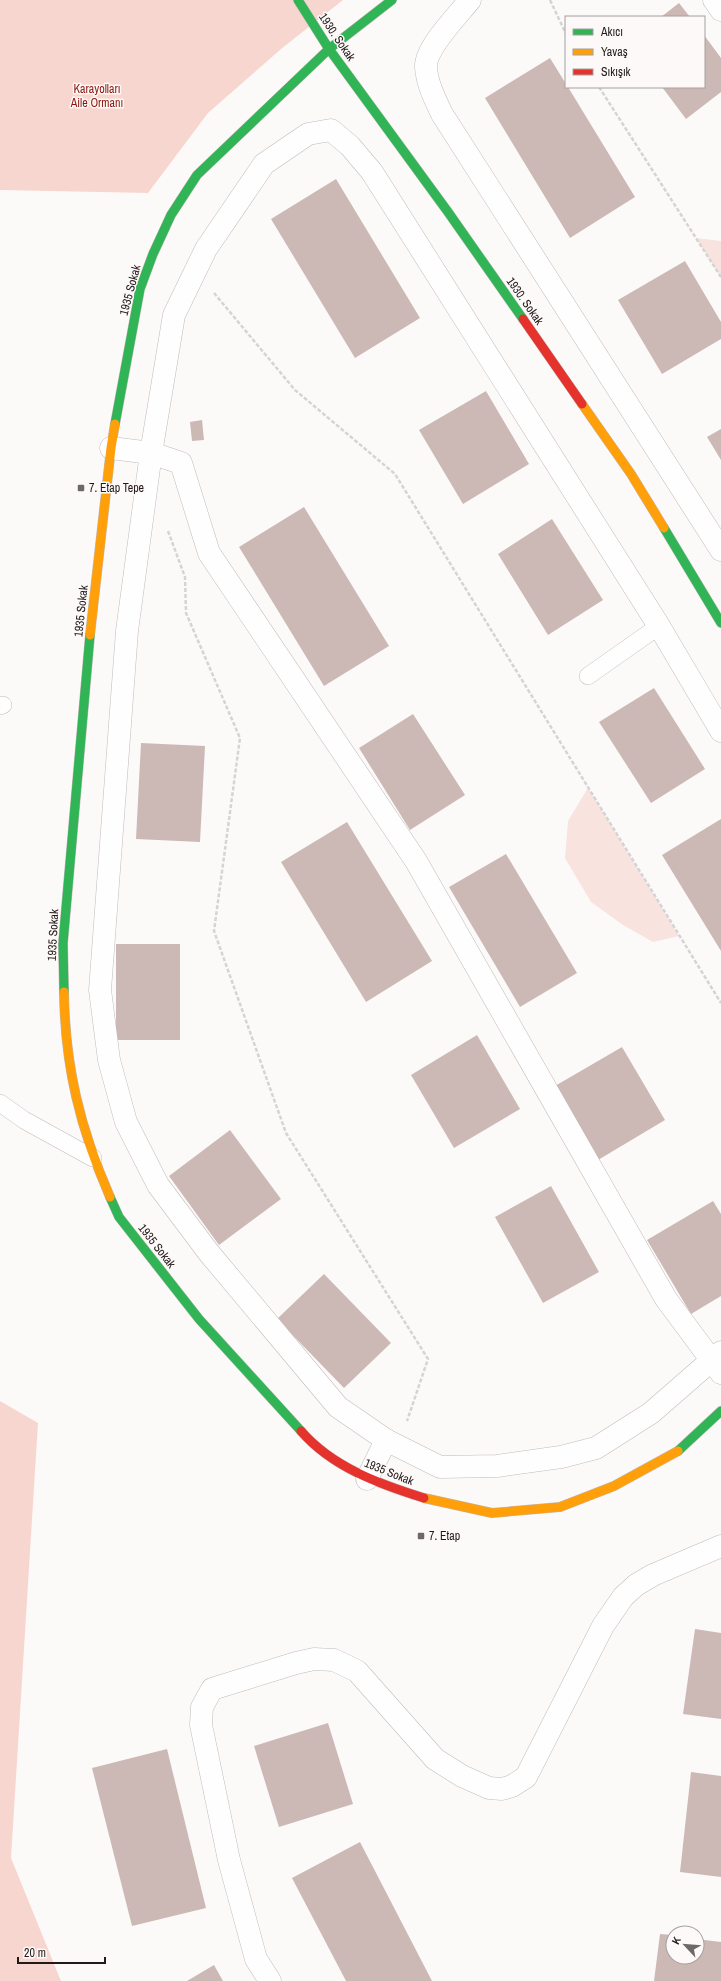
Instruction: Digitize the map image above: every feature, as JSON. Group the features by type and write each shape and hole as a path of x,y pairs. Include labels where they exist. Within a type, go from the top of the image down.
{"street":[{"name":"1930. Sokak","path":"298,0 329,49 448,212 631,474 721,622"},
{"name":"1935 Sokak","path":"392,0 329,49 197,175 170,215 140,289 111,448 84,685 63,943 64,1013 68,1059 76,1103 93,1158 119,1217 199,1319 312,1444 366,1479 423,1498 492,1513 560,1507 614,1486 674,1454 721,1411"},
{"path":"470,0 435,42 426,65 429,83 442,114 721,550"},
{"path":"714,0 721,10"},
{"path":"111,448 151,453 181,463 209,553 416,861 666,1299 718,1362 651,1413 596,1448 561,1457 497,1466 440,1467 392,1443 338,1407 209,1253 158,1185 126,1122 109,1060 100,990 127,631 151,453 174,315 206,249 264,164 308,134 331,130 350,146 372,172 659,626 721,730"},
{"path":"366,1479 392,1443"},
{"path":"270,1981 256,1959 229,1860 201,1724 202,1707 212,1689 296,1663 314,1659 334,1660 357,1671 435,1759 462,1776 489,1788 512,1786 526,1777 603,1626 623,1597 636,1585 653,1575 721,1546"}],"lane":[{"path":"588,676 659,626"},
{"path":"0,1103 24,1120 93,1158"}],"path":[{"path":"550,0 565,32"},
{"path":"600,88 721,276"},
{"path":"195,271 295,390 395,474 721,1003"},
{"path":"167,528 185,577 186,613 240,738 214,931 286,1132 428,1359 392,1443"}],"shaded area":[{"path":"696,238 721,241 721,277"},
{"path":"588,788 679,936 653,942 623,925 591,902 565,858 568,821"}],"green space":[{"name":"Karayolları Aile Ormanı","path":"0,0 343,0 281,49 208,113 148,193 0,190"},
{"path":"0,1401 38,1423 11,1858 61,1981 0,1981"}],"building":[{"path":"679,3 689,16 662,16"},
{"path":"705,36 721,58 721,92 686,119 663,88 705,88"},
{"path":"550,58 565,82 565,88 569,88 635,197 570,238 485,98"},
{"path":"336,179 420,318 355,358 271,219"},
{"path":"685,261 721,322 721,339 662,374 618,300"},
{"path":"486,391 529,464 463,504 419,430"},
{"path":"202,420 204,440 192,441 190,422"},
{"path":"721,429 721,460 707,437"},
{"path":"304,507 389,646 324,686 239,547"},
{"path":"552,519 603,600 548,635 498,554"},
{"path":"654,688 705,769 651,803 599,722"},
{"path":"413,714 465,795 410,830 359,748"},
{"path":"141,743 205,746 200,842 136,839"},
{"path":"721,819 721,951 662,855"},
{"path":"347,822 432,961 366,1002 281,862"},
{"path":"506,854 577,973 520,1007 449,887"},
{"path":"116,944 180,944 180,1040 116,1040"},
{"path":"477,1035 520,1109 454,1148 411,1075"},
{"path":"622,1047 665,1120 598,1160 555,1086"},
{"path":"230,1130 281,1199 219,1245 169,1176"},
{"path":"551,1186 599,1272 543,1303 495,1217"},
{"path":"713,1201 721,1214 721,1296 691,1314 647,1240"},
{"path":"324,1274 391,1343 344,1388 277,1319"},
{"path":"695,1629 721,1633 721,1719 683,1714"},
{"path":"328,1723 353,1804 279,1827 254,1746"},
{"path":"167,1749 206,1908 132,1926 92,1768"},
{"path":"691,1772 721,1776 721,1877 680,1872"},
{"path":"360,1842 432,1981 346,1981 292,1878"},
{"path":"660,1934 665,1934 665,1965 705,1965 705,1940 721,1942 721,1981 654,1981"},
{"path":"214,1965 223,1981 187,1981"}],"traffic: fast":[{"path":"298,0 329,49 448,212 523,319"},
{"path":"115,424 140,289 153,254 171,215 197,175 329,49 392,0"},
{"path":"664,528 721,623"},
{"path":"64,992 63,943 90,635"},
{"path":"110,1197 119,1217 199,1319 301,1431"},
{"path":"678,1451 721,1411"}],"traffic: slow":[{"path":"582,404 631,474 664,528"},
{"path":"90,635 115,424"},
{"path":"64,992 67,1046 76,1097 90,1146 110,1197"},
{"path":"424,1498 492,1513 560,1507 614,1486 678,1451"}],"traffic: jam":[{"path":"523,319 582,404"},
{"path":"301,1431 313,1444 327,1455 357,1473 390,1487 424,1498"}],"place":[{"name":"7. Etap Tepe","path":"81,488"},
{"name":"7. Etap","path":"421,1536"}]}
